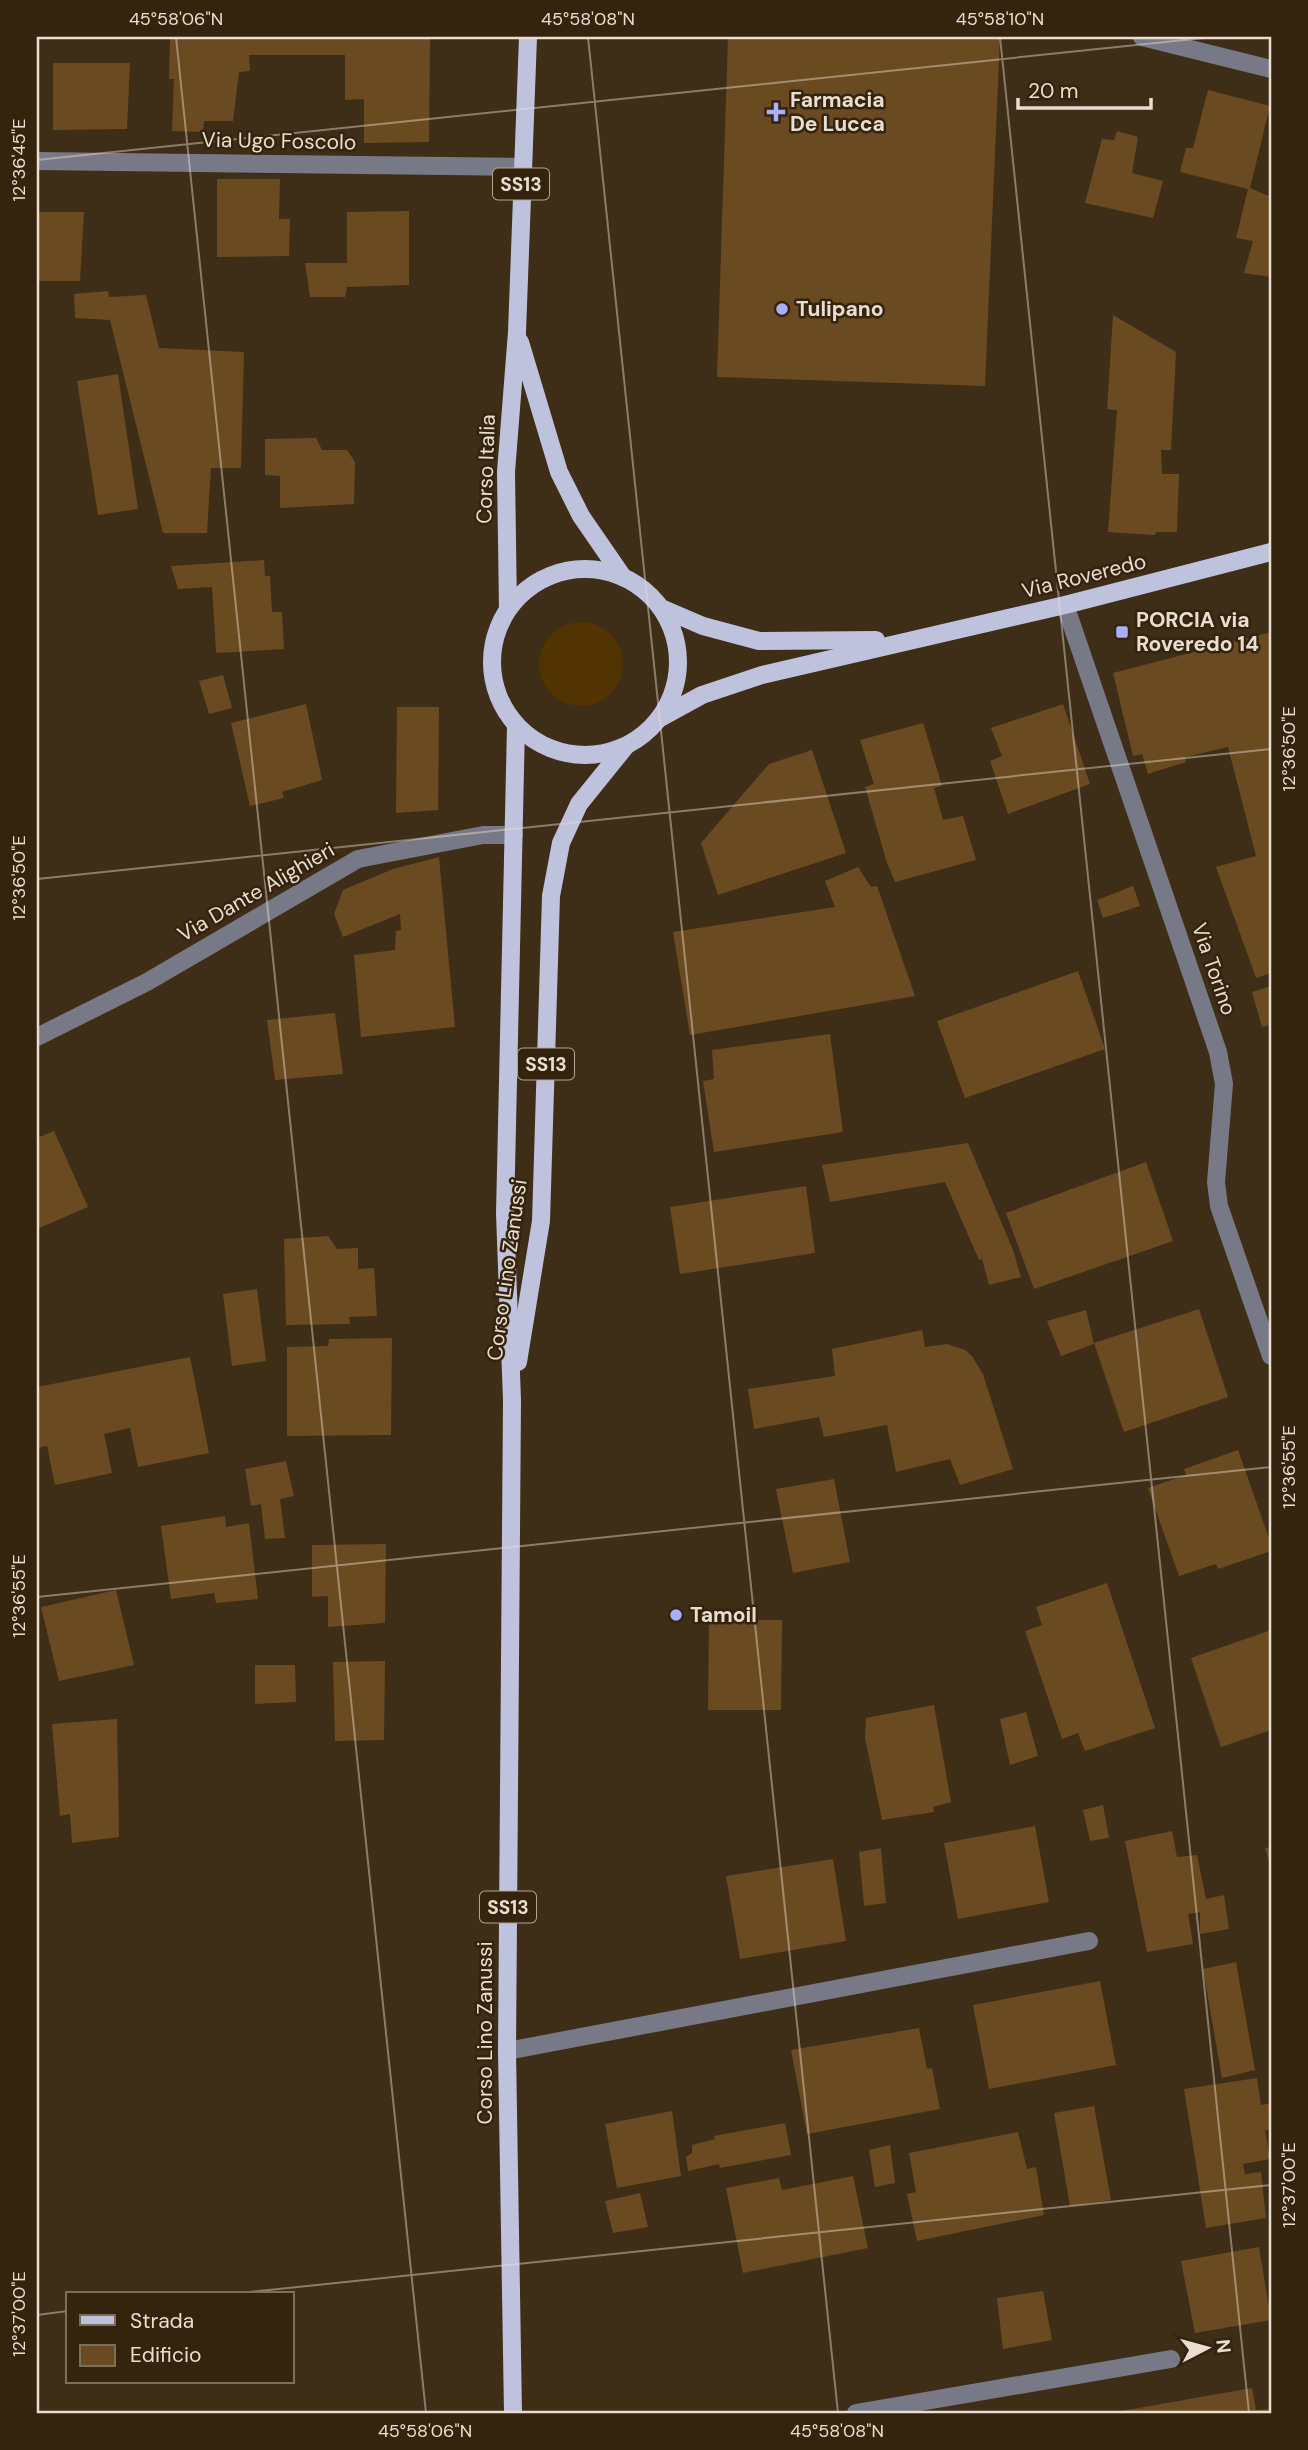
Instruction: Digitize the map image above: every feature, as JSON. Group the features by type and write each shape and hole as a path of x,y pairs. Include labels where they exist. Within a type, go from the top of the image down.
{"main road":[{"name":"Corso Italia","path":"508,609 506,472 516,332 528,37"},
{"name":"Corso Italia","path":"516,332 559,472 581,516 623,576"},
{"name":"Via Roveredo","path":"660,718 702,695 762,675 1065,604 1271,552"},
{"path":"573,569 598,569 623,576 645,590 661,608 674,634 679,663 674,692 660,718 644,735 625,747 597,756 568,755 540,744 516,726 502,706 493,682 491,657 496,631 508,609 525,589 547,576 573,569"},
{"name":"Via Roveredo","path":"661,608 703,626 759,641 908,640"},
{"name":"Corso Lino Zanussi","path":"513,2413 507,2051 512,1400 505,1214 516,726"},
{"name":"Corso Lino Zanussi","path":"512,1400 541,1221 551,896 561,843 579,804 625,747"}],"street":[{"path":"1142,37 1271,69"},
{"name":"Via Ugo Foscolo","path":"37,161 522,167"},
{"name":"Via Torino","path":"1065,604 1218,1052 1224,1084 1216,1182 1219,1206 1271,1356"},
{"name":"Via Dante Alighieri","path":"37,1037 147,982 358,859 483,835 514,835"},
{"path":"507,2051 1089,1941"},
{"path":"856,2413 1171,2359"}],"shaded area":[{"path":"581,622 597,625 611,634 620,648 623,664 620,680 611,694 597,703 581,706 565,703 551,694 542,680 539,664 542,648 551,634 565,625"}],"building":[{"path":"170,37 430,37 429,142 364,143 364,99 345,100 345,55 249,55 250,71 239,72 233,121 204,121 203,132 172,131 174,79 169,79"},
{"path":"728,37 1000,37 985,386 717,377"},
{"path":"53,63 130,63 127,129 53,130"},
{"path":"1208,90 1270,106 1250,188 1271,197 1271,277 1244,273 1253,241 1236,238 1248,189 1180,172 1186,148 1193,148"},
{"path":"1117,131 1138,137 1132,173 1163,181 1153,218 1085,203 1102,139 1114,140"},
{"path":"217,179 280,179 279,219 290,219 289,256 217,257"},
{"path":"409,211 409,285 347,287 345,297 310,297 305,263 347,263 347,212"},
{"path":"37,212 84,212 80,281 37,281"},
{"path":"108,291 109,297 146,295 159,348 244,352 241,468 211,468 207,533 163,533 110,320 75,318 74,294"},
{"path":"1113,315 1176,352 1171,450 1161,450 1162,474 1179,474 1177,532 1156,532 1155,535 1108,532 1117,410 1107,409"},
{"path":"118,374 138,509 98,515 77,381"},
{"path":"316,438 322,450 347,450 355,462 354,504 280,508 280,476 265,475 265,439"},
{"path":"264,560 265,576 270,576 272,612 282,612 284,649 216,653 212,587 178,589 171,566"},
{"path":"1271,632 1271,973 1256,978 1216,867 1256,856 1228,747 1185,757 1186,762 1148,774 1142,754 1133,756 1113,673"},
{"path":"223,675 232,708 209,714 199,681"},
{"path":"306,704 322,780 282,792 284,798 250,806 231,723"},
{"path":"1063,704 1090,784 1008,814 990,761 1002,756 991,728"},
{"path":"397,707 439,707 438,810 396,813"},
{"path":"923,723 942,786 934,788 943,820 963,816 976,860 895,882 865,787 874,784 860,740"},
{"path":"812,750 846,853 718,895 701,843 769,764"},
{"path":"439,857 455,1027 361,1037 354,955 395,950 396,931 401,930 400,914 343,937 334,914 343,890 393,869"},
{"path":"858,867 871,887 877,886 915,996 690,1035 673,932 835,907 825,881"},
{"path":"1133,886 1140,906 1103,918 1097,900"},
{"path":"1078,971 1105,1049 965,1098 937,1021"},
{"path":"1271,986 1271,1025 1262,1027 1252,992"},
{"path":"335,1013 343,1074 275,1080 267,1020"},
{"path":"830,1034 843,1132 714,1152 703,1081 714,1079 712,1050"},
{"path":"54,1131 88,1207 37,1229 37,1138"},
{"path":"968,1143 1013,1250 1021,1277 989,1285 982,1259 979,1260 945,1182 830,1202 822,1165"},
{"path":"1146,1162 1173,1241 1034,1289 1006,1213"},
{"path":"806,1186 815,1253 680,1274 670,1207"},
{"path":"328,1236 337,1249 358,1248 358,1269 374,1268 377,1316 349,1317 350,1324 286,1325 284,1239"},
{"path":"257,1289 266,1361 232,1366 223,1294"},
{"path":"1199,1309 1228,1397 1124,1432 1094,1343"},
{"path":"1086,1310 1094,1344 1061,1356 1047,1321"},
{"path":"922,1330 925,1347 947,1344 965,1350 972,1356 983,1374 1013,1469 960,1485 950,1459 896,1472 887,1425 824,1437 819,1417 754,1429 748,1389 835,1376 832,1349"},
{"path":"392,1338 391,1435 287,1436 287,1347 328,1346 329,1339"},
{"path":"190,1357 209,1453 138,1467 130,1428 104,1434 112,1473 55,1485 47,1446 37,1448 37,1387"},
{"path":"1238,1450 1271,1544 1271,1551 1218,1569 1216,1564 1179,1576 1148,1488 1186,1475 1184,1469"},
{"path":"286,1461 294,1496 280,1499 285,1538 265,1539 261,1504 251,1506 245,1469"},
{"path":"834,1479 850,1562 793,1573 776,1489"},
{"path":"225,1516 226,1527 249,1523 258,1599 216,1603 214,1593 171,1599 161,1526"},
{"path":"386,1544 385,1623 328,1627 328,1596 312,1597 312,1545"},
{"path":"1107,1583 1155,1728 1085,1751 1078,1733 1062,1739 1025,1631 1042,1625 1036,1607"},
{"path":"116,1590 134,1665 59,1681 41,1607"},
{"path":"709,1620 782,1620 781,1710 708,1710"},
{"path":"1271,1630 1271,1730 1221,1747 1191,1658"},
{"path":"385,1661 384,1740 335,1741 333,1662"},
{"path":"255,1665 295,1665 296,1702 255,1704"},
{"path":"934,1705 951,1802 933,1807 934,1812 882,1820 865,1738 866,1718"},
{"path":"1026,1712 1038,1756 1010,1765 1000,1719"},
{"path":"117,1719 119,1837 72,1843 70,1814 60,1816 52,1724"},
{"path":"1103,1805 1109,1838 1090,1841 1083,1810"},
{"path":"1035,1826 1049,1902 958,1919 944,1843"},
{"path":"1172,1831 1177,1857 1197,1855 1206,1899 1224,1895 1229,1929 1200,1934 1200,1912 1188,1914 1193,1944 1147,1952 1125,1841"},
{"path":"1271,1847 1271,1868 1265,1848"},
{"path":"881,1848 886,1903 864,1906 859,1852"},
{"path":"833,1859 846,1941 740,1959 726,1876"},
{"path":"1236,1962 1255,2070 1222,2078 1203,1969"},
{"path":"1100,1981 1116,2065 989,2089 973,2005"},
{"path":"919,2028 927,2069 932,2068 940,2109 807,2134 791,2050"},
{"path":"1257,2078 1261,2105 1271,2103 1271,2130 1265,2130 1270,2159 1243,2164 1245,2174 1261,2172 1266,2218 1206,2228 1184,2089"},
{"path":"1094,2106 1111,2200 1070,2206 1054,2113"},
{"path":"672,2111 681,2176 617,2188 605,2124"},
{"path":"785,2123 791,2155 720,2168 719,2164 688,2171 686,2157 692,2153 692,2145 715,2139 714,2136"},
{"path":"1018,2132 1027,2169 1036,2167 1044,2215 917,2241 907,2194 916,2192 909,2153"},
{"path":"890,2145 895,2183 875,2187 869,2150"},
{"path":"853,2176 868,2248 743,2273 726,2188 779,2178 782,2190"},
{"path":"640,2193 648,2227 613,2233 605,2201"},
{"path":"1259,2247 1271,2320 1195,2333 1181,2261"},
{"path":"1043,2291 1052,2340 1003,2349 997,2298"},
{"path":"1252,2388 1256,2410 1271,2409 1271,2413 1110,2413"}],"place":[{"name":"Farmacia De Lucca","path":"776,112"},
{"name":"Tulipano","path":"782,309"},
{"name":"PORCIA via Roveredo 14","path":"1122,632"},
{"name":"Tamoil","path":"676,1615"}]}
